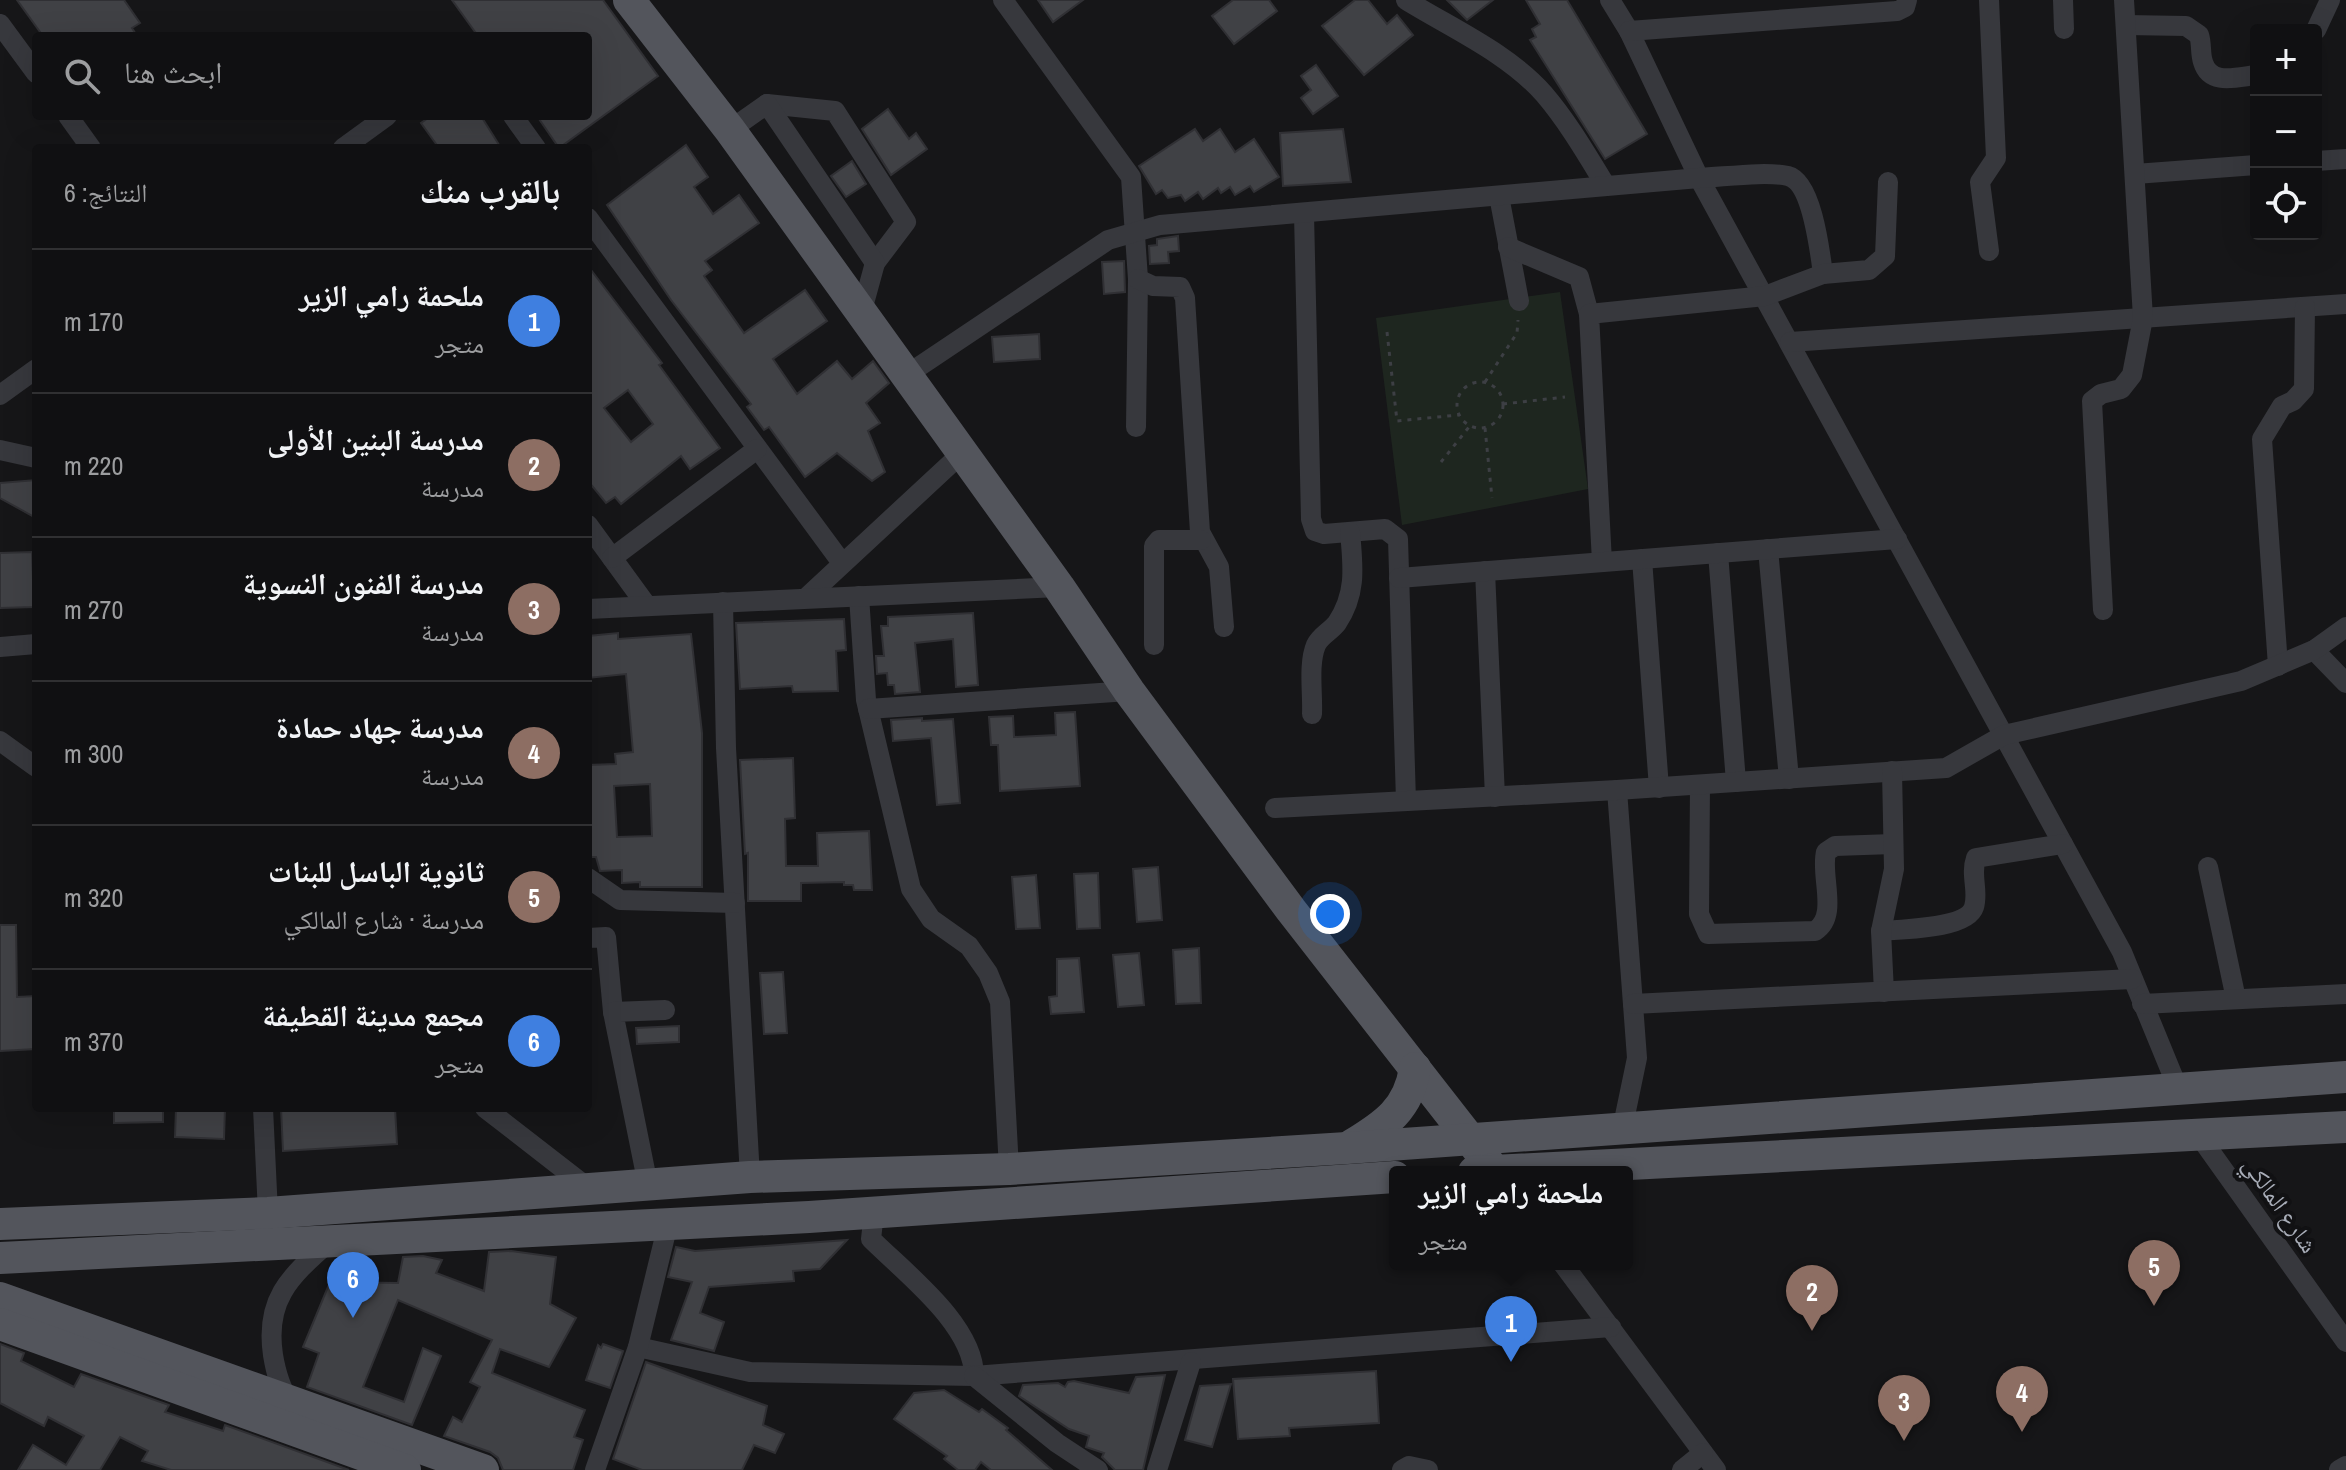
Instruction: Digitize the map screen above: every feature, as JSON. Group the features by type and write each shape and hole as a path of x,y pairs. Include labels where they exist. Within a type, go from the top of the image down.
{"main road":[{"path":"629,0 730,130 1059,587 1129,691 1291,910 1472,1140 1484,1166"},
{"path":"1347,1148 1396,1114 1407,1098 1415,1068"},
{"path":"0,1224 268,1213 750,1177 1009,1169 1347,1148 1622,1130 2177,1086 2346,1077"},
{"path":"1591,1166 2200,1137 2346,1127"},
{"path":"0,1258 874,1213 1389,1177"},
{"path":"0,1298 483,1470"},
{"path":"0,1324 349,1461 405,1470"}],"street":[{"path":"1003,0 1131,177 1138,279 1136,427"},
{"path":"1406,0 1504,60 1543,92 1575,135 1606,186"},
{"path":"1610,0 1629,31 1699,178 2122,952 2177,1086"},
{"path":"1629,31 1807,9 1897,11 1905,7 1907,0"},
{"path":"1989,0 1996,158 1980,182 1989,251"},
{"path":"2063,0 2064,29"},
{"path":"2103,610 2092,401 2101,394 2121,389 2132,375 2143,318 2124,0"},
{"path":"2319,24 2330,0"},
{"path":"0,24 32,68"},
{"path":"2126,25 2186,26 2199,35 2202,61 2209,74 2216,79 2250,76"},
{"path":"730,130 767,104 835,111 906,222 875,263 861,314"},
{"path":"767,104 875,263"},
{"path":"71,120 88,144"},
{"path":"348,144 382,120"},
{"path":"516,120 533,144"},
{"path":"2322,161 2346,159"},
{"path":"2135,174 2250,165"},
{"path":"905,376 1108,240 1160,225 1699,178 1787,176 1796,180 1816,229 1823,274"},
{"path":"1589,314 1765,296 1823,274 1869,270 1885,256 1888,182"},
{"path":"1499,196 1519,301"},
{"path":"1304,214 1311,519 1315,531 1324,534 1392,532 1398,539 1406,801"},
{"path":"592,223 842,563"},
{"path":"1508,247 1579,277 1589,314 1602,562"},
{"path":"1138,279 1153,286 1180,287 1185,298 1201,540 1219,567 1224,627"},
{"path":"1790,342 2346,304"},
{"path":"2278,666 2262,439 2282,406 2293,401 2304,389 2305,307"},
{"path":"0,395 32,372"},
{"path":"612,558 757,449"},
{"path":"0,450 32,457"},
{"path":"807,597 961,454"},
{"path":"592,530 647,606"},
{"path":"1312,714 1313,653 1317,640 1331,631 1351,596 1354,580 1350,532"},
{"path":"1399,578 1897,539"},
{"path":"1154,645 1154,546 1159,540 1201,540"},
{"path":"1768,549 1789,779"},
{"path":"1718,553 1736,782"},
{"path":"1642,559 1659,788"},
{"path":"1485,571 1495,797"},
{"path":"592,609 1059,587"},
{"path":"859,596 868,709 911,889 931,919 969,946 988,973 1000,1002 1009,1169"},
{"path":"723,602 750,1177"},
{"path":"1275,808 1659,788 1946,768 2004,735 2241,681 2314,650 2346,627"},
{"path":"0,647 32,644"},
{"path":"2314,650 2346,683"},
{"path":"868,709 1129,691"},
{"path":"0,741 32,764"},
{"path":"1884,992 1881,931 1894,869 1892,771"},
{"path":"1700,785 1699,914 1708,934 1815,931 1823,925 1827,916 1823,862 1826,852 1835,846 1893,844"},
{"path":"1617,790 1637,1058 1622,1130"},
{"path":"1881,931 1958,923 1972,911 1975,904 1971,870 1976,858 2063,844"},
{"path":"2208,867 2236,999"},
{"path":"592,881 620,900 735,903"},
{"path":"592,938 606,937 613,1012 648,1185"},
{"path":"1633,1004 2132,979"},
{"path":"2142,1004 2346,994"},
{"path":"613,1012 665,1010"},
{"path":"263,1112 268,1213"},
{"path":"490,1112 588,1188"},
{"name":"شارع المالكي","path":"2200,1137 2346,1342"},
{"path":"874,1213 871,1239 942,1308 974,1361 974,1376"},
{"path":"595,1470 638,1347 668,1224"},
{"path":"292,1404 282,1390 275,1368 271,1316 279,1297 328,1243"},
{"path":"1568,1270 1716,1470"},
{"path":"638,1347 750,1372 974,1376 1191,1362 1611,1327"},
{"path":"1157,1470 1191,1362"},
{"path":"974,1376 1057,1443 1098,1470"},
{"path":"1682,1470 1703,1453"},
{"path":"1402,1470 1409,1466 1428,1470"},
{"path":"2339,1470 2346,1466"}],"path":[{"path":"1485,382 1498,390 1503,404 1499,420 1485,428 1469,427 1458,415 1457,400 1464,387 1485,382 1517,333 1519,301"},
{"path":"1387,332 1397,421 1458,415"},
{"path":"1503,404 1565,397"},
{"path":"1441,462 1469,427"},
{"path":"1485,428 1492,498"}],"shaded area":[{"path":"1560,292 1588,489 1402,525 1376,318"}],"building":[{"path":"17,0 124,0 140,23 132,28 134,32 40,32"},
{"path":"452,0 603,0 658,76 564,144 556,144 540,120 592,120 592,32 475,32"},
{"path":"1038,0 1083,0 1053,22"},
{"path":"1233,0 1269,0 1277,11 1234,44 1212,16"},
{"path":"1355,0 1368,0 1387,24 1397,15 1413,35 1364,75 1322,26"},
{"path":"1447,0 1493,0 1467,20"},
{"path":"1526,0 1567,0 1647,134 1605,159 1530,40 1536,37 1532,29 1540,24"},
{"path":"1316,65 1338,96 1313,114 1301,98 1311,90 1301,76"},
{"path":"888,109 909,139 916,133 927,149 891,175 862,129"},
{"path":"425,120 484,120 498,144 436,144 421,123"},
{"path":"1195,129 1203,141 1220,129 1235,152 1254,139 1279,177 1254,192 1250,186 1235,195 1230,187 1221,193 1218,188 1203,199 1198,192 1185,201 1181,195 1168,198 1162,190 1156,194 1139,166"},
{"path":"1343,129 1351,182 1283,186 1280,133"},
{"path":"686,145 708,177 694,187 713,214 739,195 759,223 705,261 712,270 704,276 744,333 805,290 827,321 773,359 797,394 837,361 852,379 873,361 889,383 866,403 880,423 868,431 885,472 872,481 837,453 805,477 769,427 764,430 747,407 751,404 671,300 607,205"},
{"path":"852,161 866,184 846,197 831,176"},
{"path":"1178,236 1179,251 1168,252 1169,263 1150,264 1149,246 1157,245 1157,239"},
{"path":"1124,261 1125,292 1104,294 1102,262"},
{"path":"592,271 662,363 659,365 720,448 690,469 681,456 621,504 615,497 606,503 592,486","holes":["628,390 653,424 631,442 604,408"]},
{"path":"1039,334 1040,359 994,362 992,337"},
{"path":"32,480 32,516 0,498 0,483"},
{"path":"32,552 32,607 0,608 0,553"},
{"path":"973,613 978,685 956,687 953,639 915,643 920,692 895,694 894,685 888,685 887,673 877,674 876,656 884,656 881,626 888,626 888,617"},
{"path":"844,619 846,650 836,651 838,691 793,692 792,686 740,689 736,623"},
{"path":"618,633 618,639 691,634 702,733 702,887 640,887 640,882 622,883 622,870 600,871 596,857 592,857 592,765 616,764 615,754 633,752 626,674 592,678 592,636","holes":["650,784 652,836 617,837 614,786"]},
{"path":"1075,712 1080,786 1000,791 998,745 991,745 989,717 1013,716 1014,737 1056,735 1055,713"},
{"path":"922,718 922,721 953,719 960,803 937,805 931,738 893,741 891,720"},
{"path":"793,758 795,818 785,819 786,866 818,866 817,833 869,831 872,890 854,890 853,885 844,885 844,882 801,883 801,901 748,901 748,853 745,854 740,760"},
{"path":"1158,867 1162,920 1137,922 1133,869"},
{"path":"1098,873 1100,928 1077,929 1074,874"},
{"path":"1036,875 1040,928 1016,929 1012,877"},
{"path":"0,925 16,925 17,997 32,996 32,1049 0,1051"},
{"path":"1199,948 1201,1003 1176,1004 1173,950"},
{"path":"1139,953 1144,1005 1118,1007 1113,955"},
{"path":"1079,958 1084,1012 1051,1014 1049,997 1057,996 1057,959"},
{"path":"783,972 787,1033 764,1034 760,973"},
{"path":"679,1026 679,1042 637,1044 636,1028"},
{"path":"114,1112 163,1112 163,1122 114,1123"},
{"path":"176,1112 225,1112 224,1139 175,1137"},
{"path":"281,1112 395,1112 397,1144 283,1151"},
{"path":"847,1240 820,1269 793,1271 794,1281 709,1287 700,1313 724,1322 714,1351 671,1340 692,1282 668,1277 676,1247 695,1251"},
{"path":"511,1251 556,1257 550,1304 576,1318 549,1367 500,1349 492,1373 585,1410 574,1437 583,1440 573,1470 503,1470 498,1458 490,1452 444,1436 453,1417 462,1422 480,1387 470,1382 492,1340 398,1300 363,1387 404,1402 423,1348 441,1356 412,1425 307,1387 319,1353 303,1347 330,1282 398,1283 403,1257 423,1256 442,1260 436,1273 484,1291 489,1252"},
{"path":"0,1344 24,1353 21,1361 74,1387 81,1374 169,1405 165,1412 223,1431 225,1425 349,1470 171,1470 142,1461 148,1451 120,1437 100,1470 18,1470 33,1445 66,1465 84,1436 48,1417 44,1426 0,1403"},
{"path":"603,1344 623,1351 610,1388 586,1380 598,1345 601,1348"},
{"path":"646,1362 767,1406 763,1425 784,1434 775,1453 754,1445 742,1470 642,1470 613,1459"},
{"path":"1376,1371 1379,1423 1289,1428 1290,1436 1238,1439 1233,1379"},
{"path":"1165,1375 1143,1470 1115,1470 1102,1457 1104,1453 1086,1447 1089,1436 1069,1429 1019,1396 1023,1385 1058,1383 1065,1387 1068,1382 1074,1381 1129,1393 1136,1377"},
{"path":"1231,1384 1212,1447 1185,1440 1200,1386"},
{"path":"944,1390 979,1412 982,1409 1008,1428 1006,1430 1052,1470 991,1470 981,1462 975,1470 958,1470 944,1459 947,1456 894,1419 914,1393"}],"place":[{"name":"ثانوية الباسل للبنات","path":"2154,1306"},
{"name":"مجمع مدينة القطيفة","path":"353,1318"},
{"name":"مدرسة البنين الأولى","path":"1812,1331"},
{"name":"ملحمة رامي الزير","path":"1511,1362"},
{"name":"مدرسة جهاد حمادة","path":"2022,1432"},
{"name":"مدرسة الفنون النسوية","path":"1904,1441"}]}
